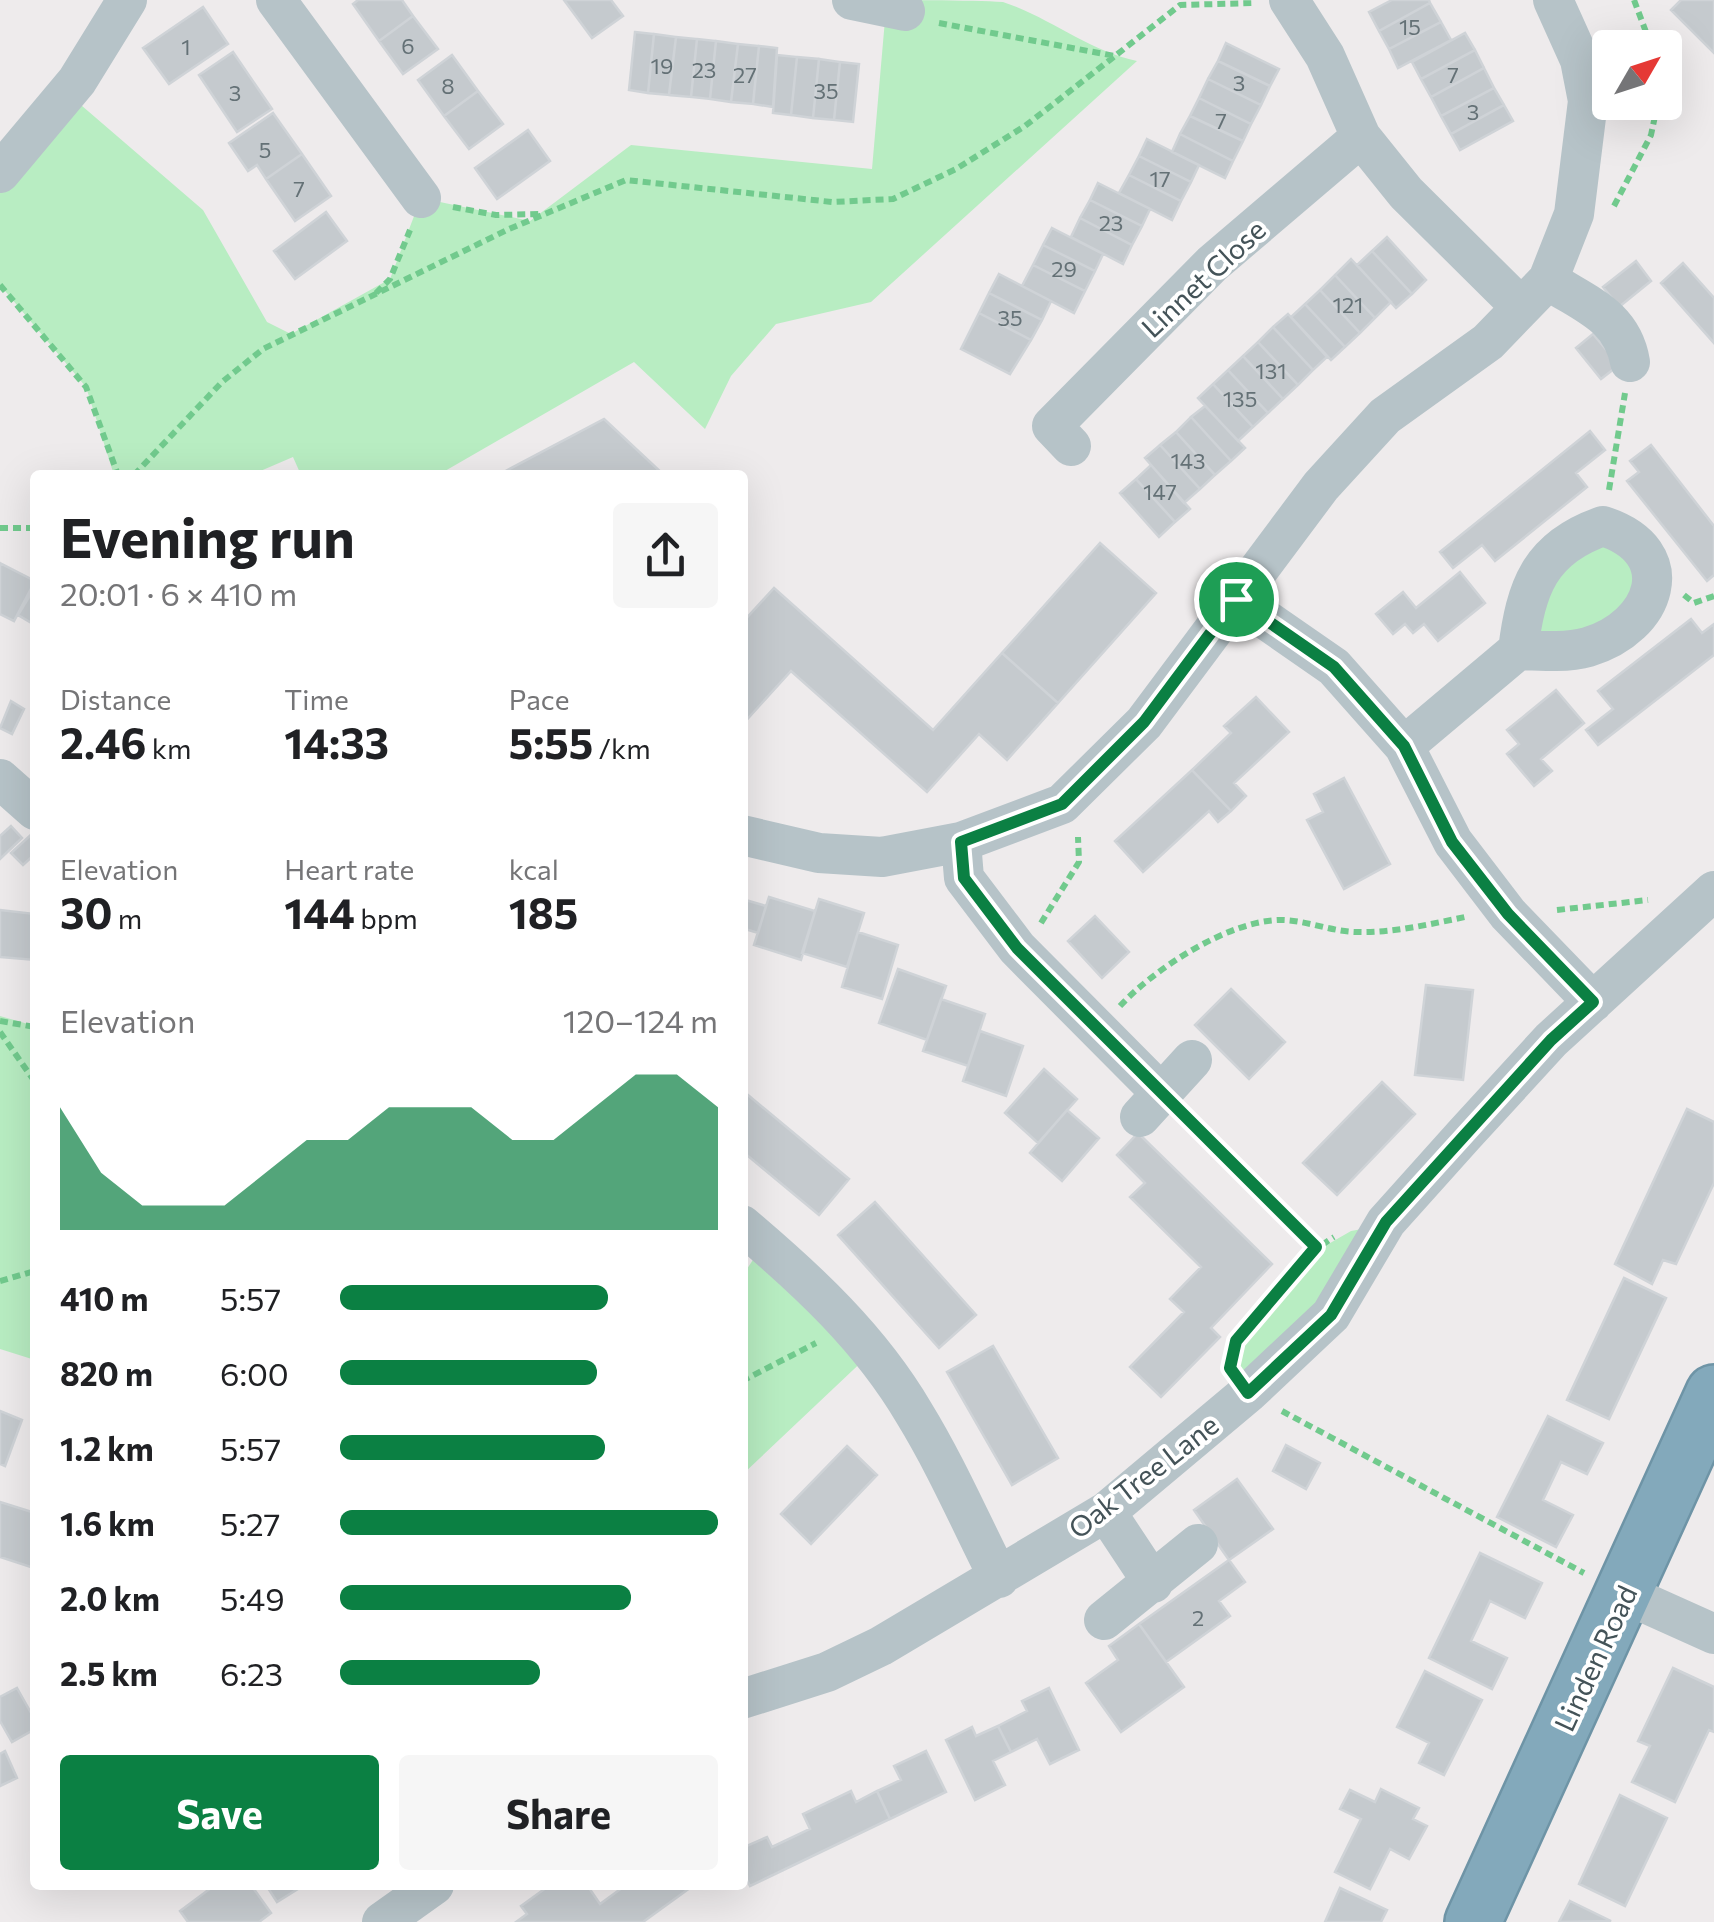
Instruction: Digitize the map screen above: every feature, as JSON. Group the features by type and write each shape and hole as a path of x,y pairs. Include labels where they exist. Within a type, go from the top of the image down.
{"highway":[{"name":"Linden Road","path":"1473,1922 1714,1393"}],"street":[{"path":"0,173 76,81 127,0"},
{"path":"276,0 421,198"},
{"path":"852,0 905,11"},
{"path":"748,836 819,854 882,857 961,842 1062,804 1144,722 1321,486 1385,416 1488,342 1534,293 1574,214 1588,101 1580,60 1553,0"},
{"path":"1289,1 1325,56 1362,138 1418,206 1534,293 1612,320 1624,336 1630,362"},
{"name":"Linnet Close","path":"1053,427 1212,264 1362,138"},
{"path":"1404,746 1518,650 1587,647 1628,626 1644,612 1653,572 1647,554 1618,530 1604,526 1570,542 1534,578 1524,601 1518,650"},
{"path":"1236,599 1334,667 1404,746 1452,842 1508,914 1593,1002"},
{"path":"0,778 30,806"},
{"path":"961,842 964,878 1017,948 1099,1028 1151,1105 1192,1060"},
{"name":"Oak Tree Lane","path":"748,1697 827,1672 999,1578 1106,1512 1248,1393 1331,1315 1386,1222 1551,1040 1714,891"},
{"path":"748,1230 807,1278 871,1352 914,1412 999,1578"},
{"path":"1106,1512 1153,1583"},
{"path":"1104,1620 1198,1544"},
{"path":"1625,1594 1714,1634"},
{"path":"394,1918 428,1890"}],"path":[{"path":"1634,0 1645,30"},
{"path":"139,470 222,382 263,349 626,180 832,202 892,199 956,169 1025,126 1181,3 1289,1"},
{"path":"905,11 942,24 1115,56"},
{"path":"372,297 390,280 401,258 421,198 481,213 548,214"},
{"path":"0,285 86,387 116,470"},
{"path":"1604,526 1630,362"},
{"path":"0,528 30,528"},
{"path":"1017,948 1046,918 1079,862 1078,838 1062,804"},
{"path":"1099,1028 1141,982 1186,953 1236,931 1280,920 1360,932 1491,911 1508,914 1653,900"},
{"path":"0,1021 30,1026"},
{"path":"0,1032 30,1075"},
{"path":"1151,1105 1316,1247"},
{"path":"1386,1222 1350,1228 1316,1247 1236,1341 1230,1368 1248,1393 1625,1594"},
{"path":"0,1281 30,1273"},
{"path":"748,1378 810,1343 852,1341 871,1352"}],"green space":[{"path":"856,0 1003,2 1102,50 1137,61 871,302 776,324 731,376 705,429 634,362 447,470 299,470 293,457 263,470 112,470 86,387 0,285 0,174 67,93 203,210 267,322 291,334 390,279 421,198 530,221 631,145 872,169 886,8"},
{"path":"1592,536 1648,574 1627,620 1530,641 1548,575"},
{"path":"0,1016 30,1025 30,1358 0,1349"},
{"path":"1379,1226 1250,1388 1234,1366 1240,1343 1318,1250 1351,1231"},
{"path":"764,1243 871,1353 748,1469 748,1267"}],"building":[{"path":"358,0 402,0 413,16 379,41 353,4"},
{"path":"564,0 611,0 623,16 592,38"},
{"path":"1392,0 1430,3 1379,31 1369,12"},
{"path":"1681,0 1714,0 1714,53 1671,10"},
{"path":"1430,3 1441,22 1389,49 1379,31"},
{"path":"203,7 228,44 169,84 143,48"},
{"path":"413,16 438,49 403,74 379,41"},
{"path":"1441,22 1451,40 1398,68 1389,49"},
{"path":"635,32 654,34 648,93 629,90"},
{"path":"1465,33 1475,50 1421,79 1412,62"},
{"path":"654,34 676,37 669,95 648,93"},
{"path":"676,37 697,39 691,97 669,95"},
{"path":"697,39 716,41 710,99 691,97"},
{"path":"716,41 738,44 731,102 710,99"},
{"path":"1226,43 1279,69 1270,86 1218,61"},
{"path":"738,44 759,46 753,104 731,102"},
{"path":"759,46 777,48 773,107 753,104"},
{"path":"1475,50 1484,68 1431,97 1421,79"},
{"path":"233,52 272,109 237,132 199,75"},
{"path":"452,55 478,91 444,116 418,80"},
{"path":"777,55 797,57 791,115 773,113"},
{"path":"797,57 819,59 813,118 791,115"},
{"path":"819,59 840,62 834,120 813,118"},
{"path":"1218,61 1270,86 1261,105 1208,79"},
{"path":"840,62 859,64 853,122 834,120"},
{"path":"1484,68 1494,88 1441,116 1431,97"},
{"path":"1208,79 1261,105 1251,124 1199,98"},
{"path":"1494,88 1504,105 1451,134 1441,116"},
{"path":"478,91 503,124 469,149 444,116"},
{"path":"1199,98 1251,124 1243,141 1190,116"},
{"path":"1504,105 1513,121 1460,150 1451,134"},
{"path":"273,113 302,154 266,179 257,165 248,171 229,143"},
{"path":"1190,116 1243,141 1233,161 1180,134"},
{"path":"528,130 550,161 497,199 475,168"},
{"path":"1180,134 1233,161 1225,178 1172,152"},
{"path":"1147,139 1199,165 1191,182 1139,156"},
{"path":"302,154 331,196 295,221 266,179"},
{"path":"1139,156 1191,182 1181,201 1129,175"},
{"path":"1129,175 1181,201 1172,220 1119,193"},
{"path":"1098,183 1150,209 1142,226 1090,200"},
{"path":"1090,200 1142,226 1132,245 1080,218"},
{"path":"326,212 347,241 295,279 274,251"},
{"path":"1080,218 1132,245 1123,264 1071,237"},
{"path":"1052,228 1103,254 1095,271 1043,245"},
{"path":"1387,237 1426,280 1412,294 1372,251"},
{"path":"1043,245 1095,271 1085,291 1033,265"},
{"path":"1372,251 1412,294 1396,308 1357,265"},
{"path":"1351,259 1391,302 1375,318 1335,275"},
{"path":"1636,261 1651,281 1619,307 1603,287"},
{"path":"1683,263 1714,298 1714,343 1661,283"},
{"path":"1033,265 1085,291 1074,313 1022,286"},
{"path":"999,274 1051,301 1042,320 989,293"},
{"path":"1335,275 1375,318 1360,333 1320,290"},
{"path":"1320,290 1360,333 1345,347 1305,304"},
{"path":"989,293 1042,320 1031,340 979,313"},
{"path":"1305,304 1345,347 1331,360 1291,317"},
{"path":"979,313 1031,340 1010,374 961,349"},
{"path":"1288,314 1327,357 1313,370 1273,327"},
{"path":"1273,327 1313,370 1298,385 1258,342"},
{"path":"1593,334 1619,365 1601,379 1576,348"},
{"path":"1258,342 1298,385 1283,399 1243,356"},
{"path":"1243,356 1283,399 1268,413 1228,370"},
{"path":"1228,370 1268,413 1253,427 1213,384"},
{"path":"1213,384 1253,427 1238,441 1198,398"},
{"path":"1205,406 1245,448 1231,461 1191,417"},
{"path":"1191,417 1231,461 1215,475 1176,432"},
{"path":"604,419 659,470 507,470"},
{"path":"1590,431 1605,450 1576,473 1587,487 1495,561 1482,545 1453,568 1440,552"},
{"path":"1176,432 1215,475 1200,489 1160,445"},
{"path":"1160,445 1200,489 1184,503 1145,458"},
{"path":"1651,445 1714,526 1714,575 1707,581 1627,481 1639,472 1630,461"},
{"path":"1151,465 1190,509 1175,522 1136,479"},
{"path":"1136,479 1175,522 1159,537 1120,493"},
{"path":"1100,543 1156,593 1058,703 1002,653"},
{"path":"0,563 30,578 30,591 14,621 0,614"},
{"path":"1460,572 1485,603 1438,641 1424,624 1413,633 1405,624 1393,634 1376,614 1403,592 1416,608"},
{"path":"774,588 933,730 1002,653 1058,703 1007,760 979,734 927,792 791,671 748,718 748,616"},
{"path":"30,595 30,622 18,615"},
{"path":"1691,619 1702,633 1714,624 1714,655 1598,745 1586,730 1613,709 1598,691"},
{"path":"1556,690 1584,723 1541,759 1552,771 1534,786 1507,754 1519,744 1507,730"},
{"path":"1256,697 1289,732 1234,783 1246,796 1231,811 1192,770 1231,733 1224,726"},
{"path":"11,701 24,709 12,734 0,728"},
{"path":"1192,770 1231,811 1218,822 1209,811 1143,872 1115,841"},
{"path":"1344,778 1390,864 1344,889 1307,820 1323,812 1314,794"},
{"path":"11,826 22,838 0,859 0,836"},
{"path":"30,836 30,859 23,865 11,853"},
{"path":"769,897 815,911 801,960 754,945"},
{"path":"819,899 864,913 847,967 802,953"},
{"path":"748,901 766,906 758,933 748,930"},
{"path":"0,910 30,913 30,960 0,957"},
{"path":"1095,916 1129,952 1102,978 1068,941"},
{"path":"858,932 898,945 882,999 842,987"},
{"path":"898,969 946,986 927,1040 879,1023"},
{"path":"1426,985 1473,990 1463,1080 1415,1075"},
{"path":"1231,989 1285,1042 1249,1079 1195,1025"},
{"path":"941,999 985,1014 968,1066 923,1051"},
{"path":"980,1031 1023,1046 1006,1096 963,1081"},
{"path":"1044,1069 1077,1099 1038,1143 1005,1113"},
{"path":"1382,1082 1415,1114 1337,1195 1303,1163"},
{"path":"748,1095 849,1179 819,1215 748,1156"},
{"path":"1687,1109 1714,1122 1714,1183 1676,1264 1663,1260 1652,1284 1615,1264"},
{"path":"1067,1110 1099,1138 1062,1181 1030,1153"},
{"path":"1138,1133 1272,1264 1211,1328 1220,1337 1161,1397 1130,1367 1184,1312 1170,1299 1201,1267 1130,1197 1145,1183 1117,1155"},
{"path":"875,1202 976,1315 939,1348 838,1235"},
{"path":"1624,1278 1666,1298 1609,1419 1567,1400"},
{"path":"993,1346 1058,1458 1012,1485 947,1372"},
{"path":"0,1411 22,1420 5,1466 0,1464"},
{"path":"1548,1416 1603,1443 1587,1474 1561,1462 1543,1500 1573,1515 1556,1547 1497,1517"},
{"path":"1286,1445 1320,1463 1306,1489 1273,1471"},
{"path":"847,1446 877,1475 811,1544 781,1514"},
{"path":"1237,1479 1273,1529 1229,1560 1194,1510"},
{"path":"0,1502 30,1511 30,1567 0,1557"},
{"path":"1480,1553 1542,1583 1525,1618 1490,1601 1471,1641 1507,1658 1492,1689 1429,1658"},
{"path":"1229,1560 1245,1582 1219,1601 1230,1616 1166,1662 1139,1624"},
{"path":"1139,1624 1184,1687 1121,1732 1086,1683 1118,1660 1109,1646"},
{"path":"1673,1668 1714,1687 1714,1732 1709,1730 1675,1802 1632,1782 1650,1746 1638,1741"},
{"path":"1425,1671 1482,1700 1444,1775 1419,1763 1429,1743 1397,1727"},
{"path":"17,1688 30,1711 30,1732 12,1742 0,1721 0,1697"},
{"path":"1049,1688 1079,1750 1050,1764 1037,1739 1011,1752 998,1726 1027,1711 1022,1701"},
{"path":"998,1726 1011,1752 993,1761 1005,1785 975,1800 946,1740 972,1727 976,1736"},
{"path":"5,1751 17,1778 0,1786 0,1754"},
{"path":"926,1751 946,1792 890,1819 877,1791 901,1780 894,1766"},
{"path":"1381,1789 1419,1808 1413,1819 1427,1826 1409,1859 1390,1849 1370,1889 1335,1872 1361,1819 1340,1809 1350,1790 1375,1802"},
{"path":"851,1791 856,1802 877,1791 890,1819 750,1886 748,1845 767,1837 772,1847 810,1829 803,1814"},
{"path":"1620,1795 1667,1818 1625,1906 1579,1884"},
{"path":"1340,1888 1387,1910 1381,1922 1325,1922"},
{"path":"208,1890 255,1890 271,1913 259,1922 188,1922 180,1911"},
{"path":"269,1890 296,1890 277,1902"},
{"path":"543,1890 590,1890 600,1904 619,1890 687,1890 643,1922 516,1922 527,1914 521,1906"},
{"path":"1570,1901 1611,1921 1559,1922"}],"route":[{"path":"1236,599 1334,667 1404,746 1452,842 1508,914 1593,1002 1551,1040 1386,1222 1331,1315 1248,1393 1230,1368 1236,1341 1316,1247 1017,948 964,878 961,842 1062,804 1144,722 1236,599"}]}
